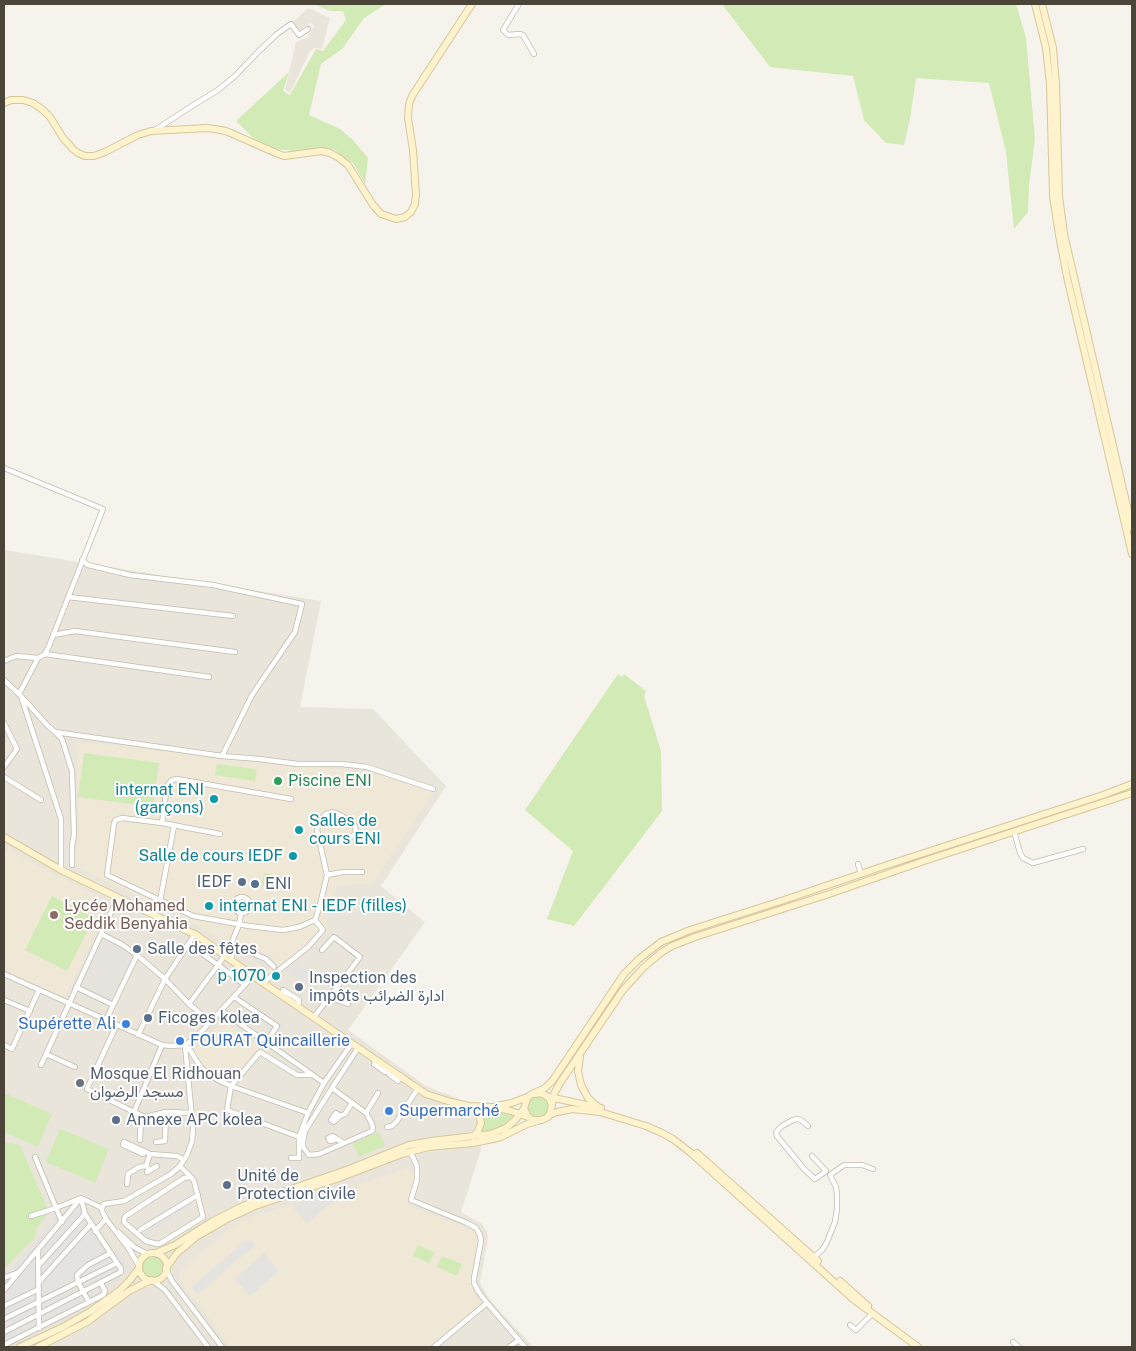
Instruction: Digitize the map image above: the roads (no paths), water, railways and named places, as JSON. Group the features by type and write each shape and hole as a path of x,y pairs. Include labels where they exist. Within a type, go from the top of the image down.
{"main road":[{"path":"4,103 11,100 23,100 33,103 50,117 63,138 73,149 85,156 94,156 105,152 138,134 155,131 215,129 226,131 284,156 322,151 330,153 348,165 373,205 381,214 396,219 411,212 415,204 413,150 408,127 409,104 417,88 472,4"},
{"path":"1034,4 1046,48 1050,84 1053,196 1060,243 1132,554"},
{"path":"1042,4 1053,48 1056,84 1059,196 1064,234 1132,528"},
{"path":"20,1347 64,1327 92,1311 119,1291 130,1280 139,1267 141,1259 147,1254 156,1253 175,1245 224,1215 268,1196 342,1171 409,1145 472,1137 500,1131 512,1123 522,1111 525,1102 532,1095 553,1080 624,974 654,946 685,932 1132,784"},
{"path":"38,1347 87,1322 129,1291 161,1277 177,1253 211,1228 238,1213 410,1151 493,1139 527,1124 545,1119 552,1110 556,1089 623,990 636,974 662,952 680,942 1132,793"},
{"path":"4,836 62,870 195,934 253,976 418,1088 441,1100 469,1106 522,1111 530,1118 539,1121"},
{"path":"580,1054 578,1071 581,1085 588,1098 600,1108"},
{"path":"493,1107 512,1103 540,1093 546,1095 552,1102 600,1108 640,1119 664,1129 679,1138 812,1259 853,1300 918,1347"},
{"path":"469,1106 479,1114 481,1123 478,1131 472,1137"},
{"path":"549,1115 572,1109 592,1111 631,1121 662,1132 691,1153 812,1259"},
{"path":"156,1253 165,1260 166,1268"},
{"path":"139,1267 144,1277 151,1280"}],"street":[{"path":"519,4 503,30 508,35 523,35 534,54"},
{"path":"155,131 218,90 291,24 299,35 308,29"},
{"path":"4,468 103,509 45,654 38,658 20,695 61,819 62,870"},
{"path":"82,560 88,565 130,575 221,586 302,604 295,632 252,694 222,756"},
{"path":"68,597 233,616"},
{"path":"53,635 74,631 235,652"},
{"path":"45,654 209,677"},
{"path":"4,661 16,656 38,658"},
{"path":"4,680 62,739 72,771 74,835 72,865"},
{"path":"4,724 16,749 4,768"},
{"path":"55,732 222,756 298,764 342,764 367,768 433,789"},
{"path":"4,777 42,800"},
{"path":"162,823 167,786 172,780 177,779 291,799"},
{"path":"220,834 162,823 122,818 116,820 107,875 193,916 239,925 283,930 300,927 315,920 320,905 327,875 316,830 319,821 326,814 333,812 342,816 355,826 356,833 351,837"},
{"path":"160,901 174,826"},
{"path":"1014,831 1020,853 1023,858 1033,863 1083,849"},
{"path":"858,864 862,874"},
{"path":"327,875 343,872 362,872"},
{"path":"41,1065 118,897"},
{"path":"189,1004 218,964 228,957 232,951 231,944 239,925 241,913"},
{"path":"264,982 308,947 323,930 315,920"},
{"path":"101,934 138,955 189,1004 211,1022"},
{"path":"138,1035 165,979 195,934"},
{"path":"314,1017 360,958 334,937 322,950"},
{"path":"189,944 244,985"},
{"path":"218,950 231,944 266,958 274,967"},
{"path":"106,1020 138,955"},
{"path":"4,974 116,1026 162,1045 175,1046 185,1045 192,1040 222,1011 253,976"},
{"path":"76,988 113,1005"},
{"path":"4,1045 12,1049 40,990"},
{"path":"234,997 277,1026 266,1043"},
{"path":"329,997 348,1004"},
{"path":"4,1000 30,1011"},
{"path":"222,1011 324,1083"},
{"path":"116,1026 87,1089 144,1117 166,1112 191,1113"},
{"path":"291,1158 299,1158 298,1136 308,1113 324,1083 352,1043"},
{"path":"134,1112 162,1045"},
{"path":"185,1045 201,1068 218,1080 308,1113"},
{"path":"102,1208 104,1204 124,1201 171,1174 187,1156 192,1141 192,1120 185,1045"},
{"path":"332,1088 366,1113 373,1128 372,1131 311,1156 308,1155 303,1147 302,1141 305,1131 332,1088 358,1048"},
{"path":"298,1136 227,1110 231,1086 260,1052 297,1075 313,1075"},
{"path":"46,1054 75,1067"},
{"path":"387,1127 397,1122 418,1088"},
{"path":"366,1113 378,1093"},
{"path":"340,1116 345,1114 352,1103"},
{"path":"156,1142 165,1141 166,1112"},
{"path":"140,1140 141,1116"},
{"path":"808,1126 801,1120 793,1120 782,1126 776,1132 777,1136 804,1169 815,1179 826,1171"},
{"path":"337,1138 344,1143"},
{"path":"144,1151 150,1154 177,1156 184,1160"},
{"path":"410,1151 417,1166 417,1180 411,1200 476,1228 481,1241 474,1283 487,1303 525,1347"},
{"path":"146,1166 150,1154"},
{"path":"812,1156 830,1175 836,1187 837,1209 836,1222 826,1244 812,1259"},
{"path":"35,1157 62,1222"},
{"path":"830,1175 844,1165 862,1165 872,1169"},
{"path":"146,1166 149,1171 157,1166"},
{"path":"133,1180 126,1184 128,1174 139,1167 146,1166"},
{"path":"180,1166 191,1177 196,1187 202,1219 162,1242 154,1244 146,1240 138,1231 124,1222 126,1216 184,1178 191,1177"},
{"path":"138,1231 198,1196"},
{"path":"4,1332 121,1272 121,1269 85,1214 82,1198"},
{"path":"4,1290 82,1198"},
{"path":"31,1216 82,1198 102,1208"},
{"path":"102,1208 106,1219 132,1253 139,1267"},
{"path":"38,1266 85,1214"},
{"path":"95,1231 106,1219"},
{"path":"38,1282 91,1224"},
{"path":"115,1230 134,1247 147,1254"},
{"path":"38,1249 39,1328"},
{"path":"89,1302 78,1282 77,1275 88,1265 111,1253"},
{"path":"4,1319 117,1263"},
{"path":"166,1268 172,1281 222,1347"},
{"path":"4,1278 20,1271"},
{"path":"151,1280 165,1290 208,1347"},
{"path":"4,1345 103,1295 101,1283"},
{"path":"4,1306 39,1289"},
{"path":"434,1347 487,1303"},
{"path":"850,1325 856,1330 873,1313"},
{"path":"509,1347 519,1340"},
{"path":"1013,1342 1019,1347"}],"place":[{"name":"Piscine ENI","path":"278,781"},
{"name":"internat ENI (garçons)","path":"214,799"},
{"name":"Salles de cours ENI","path":"299,830"},
{"name":"Salle de cours IEDF","path":"293,856"},
{"name":"IEDF","path":"242,882"},
{"name":"ENI","path":"255,884"},
{"name":"internat ENI - IEDF (filles)","path":"209,906"},
{"name":"Lycée Mohamed Seddik Benyahia","path":"54,915"},
{"name":"Salle des fêtes","path":"137,949"},
{"name":"p 1070","path":"276,976"},
{"name":"Inspection des impôts ادارة الضرائب","path":"299,987"},
{"name":"Ficoges kolea","path":"148,1018"},
{"name":"Supérette Ali","path":"126,1024"},
{"name":"FOURAT Quincaillerie","path":"180,1041"},
{"name":"Mosque El Ridhouan مسجد الرضوان","path":"80,1083"},
{"name":"Supermarché","path":"389,1111"},
{"name":"Annexe APC kolea","path":"116,1120"},
{"name":"Unité de Protection civile","path":"227,1185"}]}
